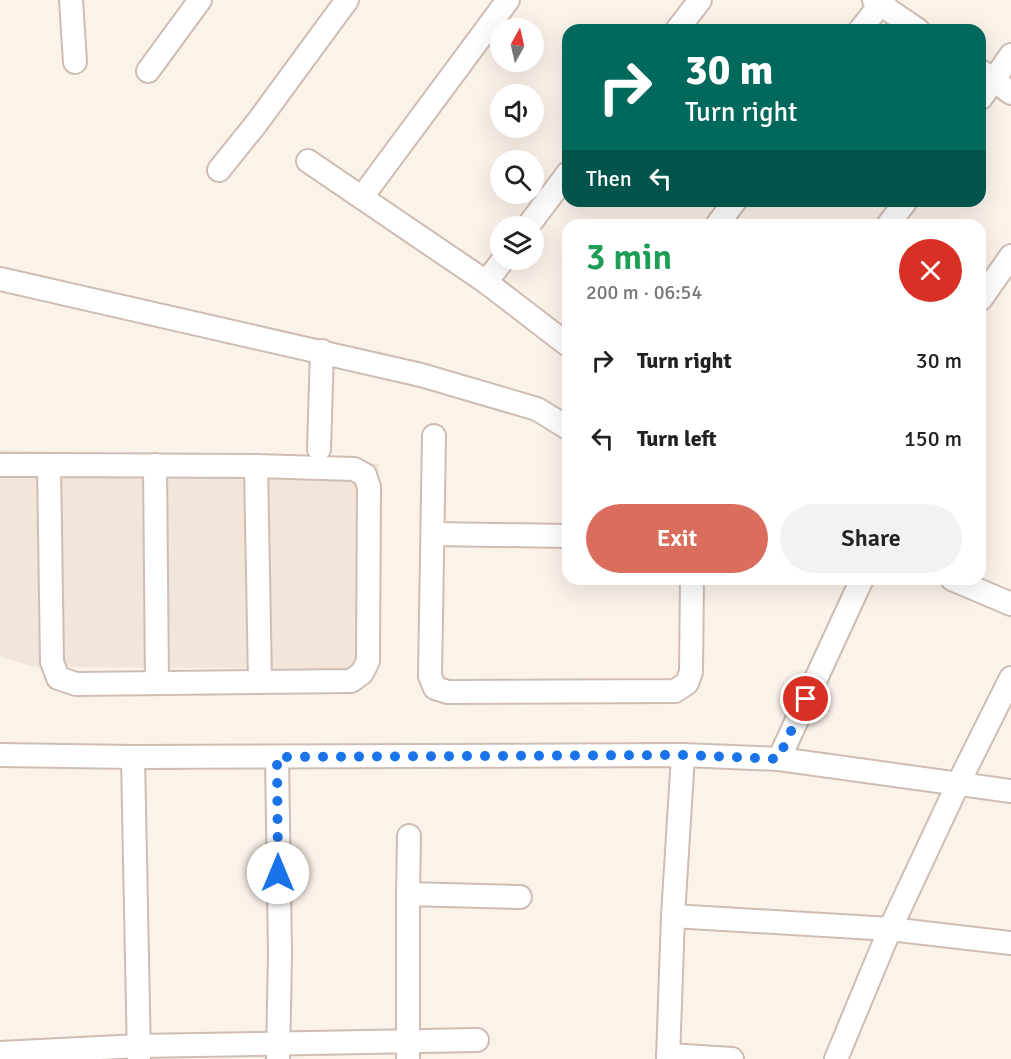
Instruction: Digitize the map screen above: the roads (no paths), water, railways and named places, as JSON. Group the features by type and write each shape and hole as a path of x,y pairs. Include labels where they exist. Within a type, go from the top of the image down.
{"street":[{"path":"70,0 75,62"},
{"path":"148,71 200,0"},
{"path":"219,170 256,124 347,0"},
{"path":"362,197 508,0"},
{"path":"682,24 700,0"},
{"path":"864,24 879,2 910,24"},
{"path":"986,92 996,81 1011,55"},
{"path":"308,161 486,282 562,340"},
{"path":"536,216 562,181"},
{"path":"986,292 1011,256"},
{"path":"486,282 495,270"},
{"path":"0,279 422,375 537,409 562,424"},
{"path":"319,449 322,351"},
{"path":"434,436 430,676 435,688 448,692 675,691 687,682 691,672 692,585"},
{"path":"0,465 49,465 155,465 256,466 354,469 365,475 369,487 368,661 362,674 351,681 76,684 58,678 52,662 49,465"},
{"path":"155,465 157,683"},
{"path":"256,466 260,682"},
{"path":"433,534 562,536"},
{"path":"778,759 859,585"},
{"path":"966,585 1011,604"},
{"path":"836,1059 890,929 1011,678"},
{"path":"0,755 277,757 683,755 778,759 1011,791"},
{"path":"683,755 673,916 668,1057 732,1059"},
{"path":"133,757 139,1052"},
{"path":"277,757 280,956 278,1051"},
{"path":"408,1051 409,836"},
{"path":"408,894 520,897"},
{"path":"673,916 890,929 1011,943"},
{"path":"0,1053 408,1051 477,1040"}]}
